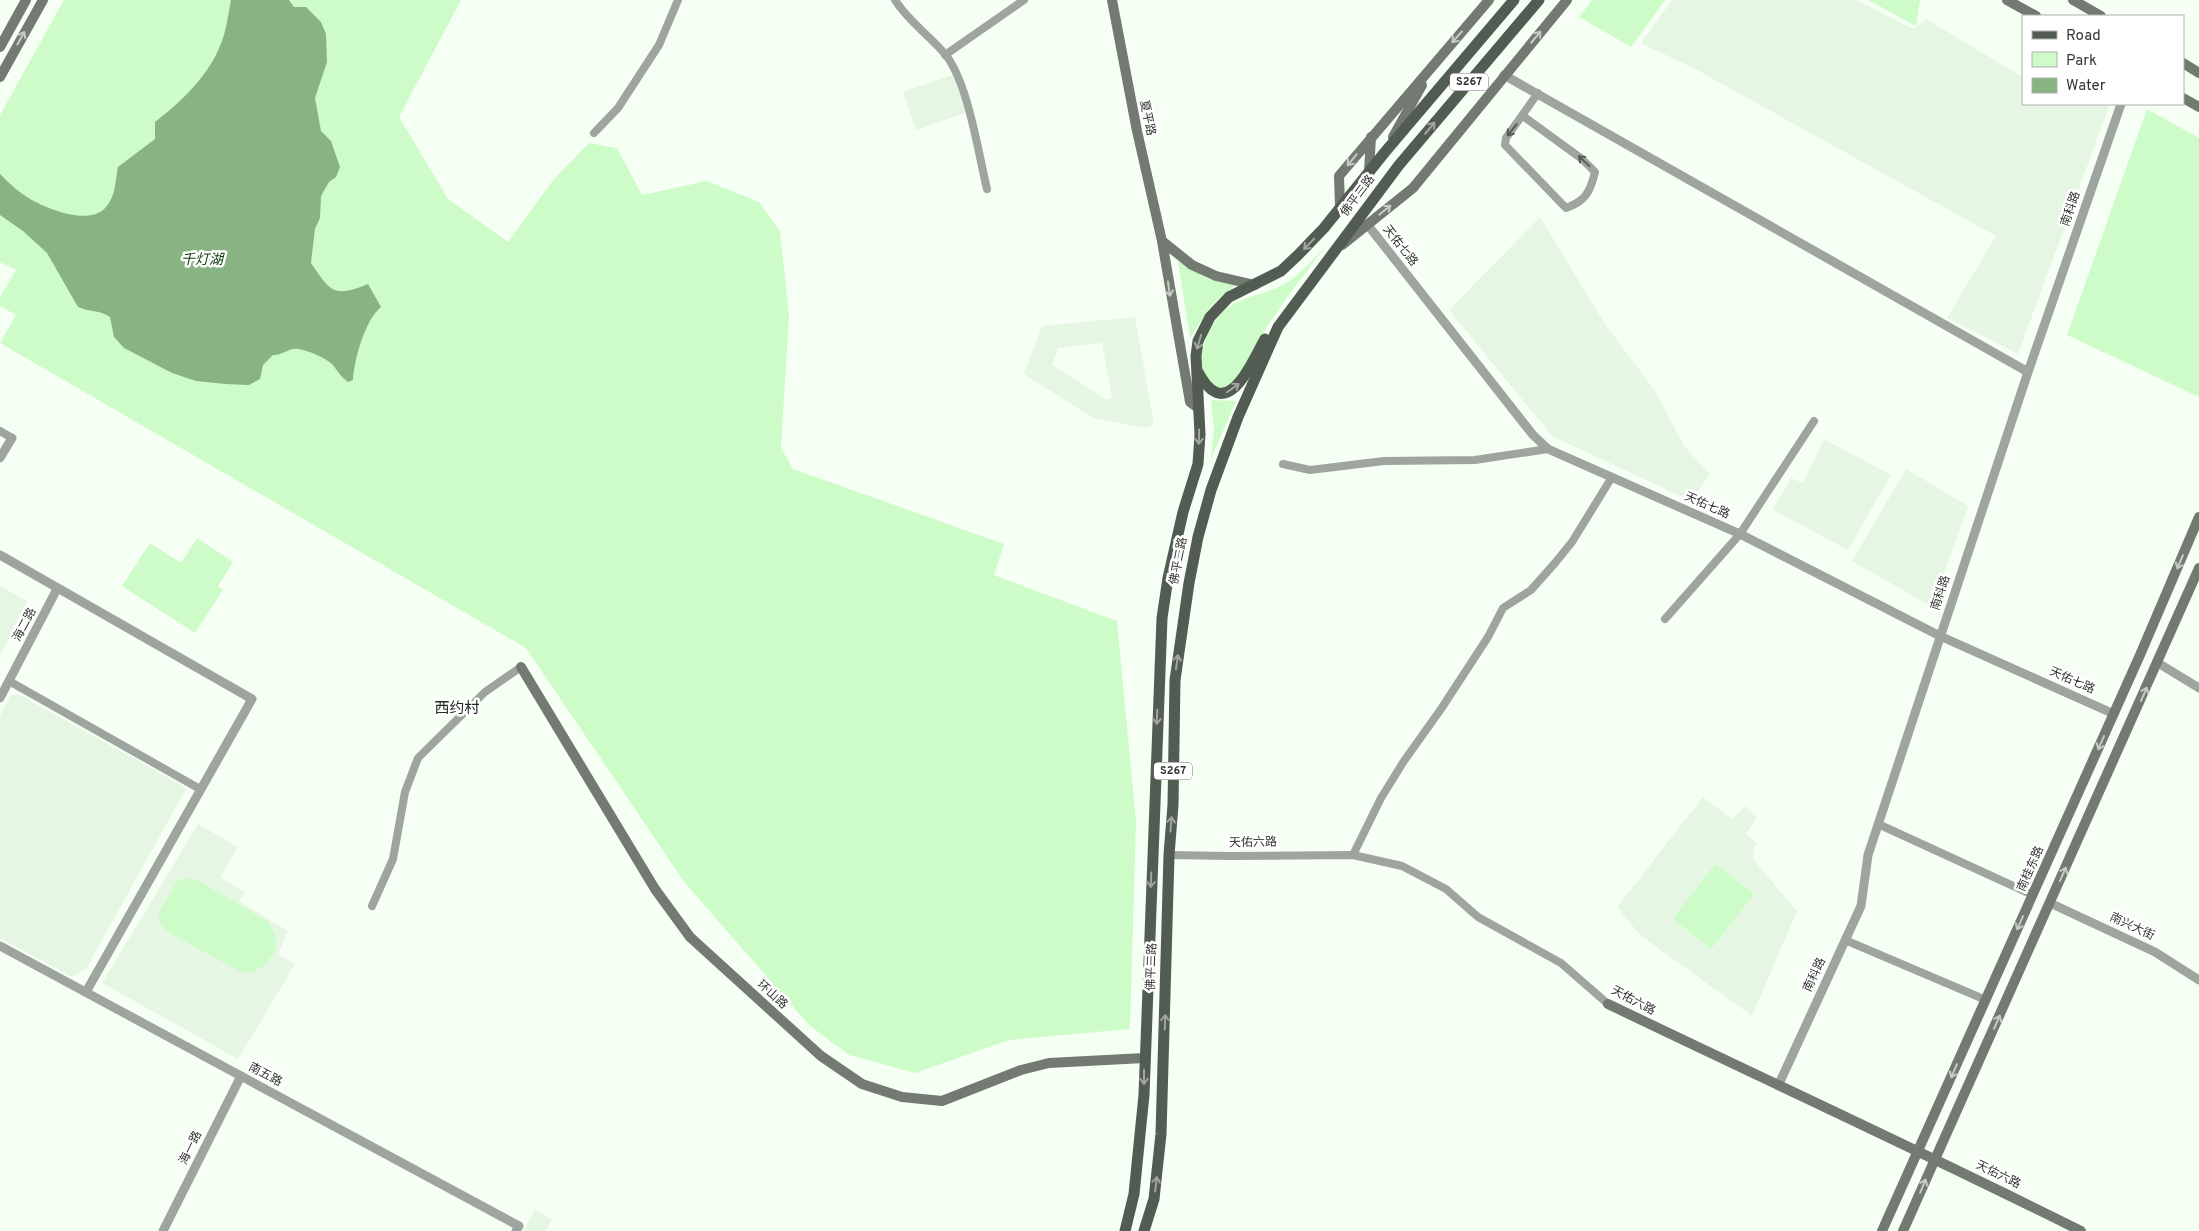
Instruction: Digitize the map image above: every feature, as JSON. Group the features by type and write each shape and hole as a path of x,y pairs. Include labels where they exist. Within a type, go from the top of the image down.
{"main road":[{"path":"0,47 26,0"},
{"path":"0,77 43,0"},
{"name":"夏平路","path":"1112,0 1135,122 1162,241 1190,402 1198,408"},
{"path":"1340,207 1339,176 1489,0"},
{"name":"佛平二路","path":"1125,1231 1134,1194 1140,1142 1162,618 1168,578 1183,512 1198,464 1200,434 1197,371 1198,341 1210,317 1229,298 1281,271 1324,228 1369,171 1514,0"},
{"name":"佛平二路","path":"1144,1231 1154,1199 1161,1134 1169,854 1173,805 1175,680 1198,536 1211,490 1238,417 1278,327 1399,165 1539,0"},
{"path":"1333,252 1413,188 1567,0"},
{"path":"2007,0 2034,15"},
{"path":"2073,0 2099,15"},
{"path":"2184,64 2199,73"},
{"path":"1385,152 1431,68"},
{"path":"2184,99 2199,107"},
{"path":"1369,171 1371,137"},
{"path":"1162,241 1192,265 1216,276 1255,285"},
{"path":"1197,371 1205,386 1218,393 1226,394 1242,382 1266,336 1278,327"},
{"name":"南桂东路","path":"1882,1231 2114,714 2199,517"},
{"path":"1903,1231 2199,568"},
{"name":"环山路","path":"521,667 655,889 690,937 820,1056 862,1084 902,1097 942,1101 1021,1070 1049,1064 1144,1058"},
{"name":"天佑六路","path":"1608,1004 1778,1086 1935,1158 2081,1231"}],"street":[{"path":"594,133 618,108 659,45 678,0"},
{"path":"895,0 902,11 945,55 961,81 987,189"},
{"path":"945,55 1024,0"},
{"path":"1504,75 2028,372"},
{"path":"1523,116 1582,159 1595,172 1592,187 1580,203 1566,208 1505,145 1506,138 1538,93"},
{"name":"南科路","path":"1778,1086 1861,906 1868,855 1878,824 2028,372 2120,105"},
{"name":"天佑七路","path":"1367,224 1533,435 1548,448 1740,534 1940,636 2114,714"},
{"path":"1665,619 1740,534 1814,421"},
{"path":"0,431 12,438 0,458"},
{"path":"1282,464 1310,470 1384,461 1475,460 1548,448"},
{"path":"1353,855 1390,783 1482,645 1503,608 1531,590 1555,563 1572,542 1612,477"},
{"path":"0,555 252,699 86,992"},
{"name":"海二路","path":"0,698 57,589"},
{"path":"2158,663 2199,688"},
{"path":"372,906 393,859 405,792 418,758 484,692 521,667"},
{"path":"9,681 200,789"},
{"path":"1878,824 2032,895"},
{"name":"天佑六路","path":"1169,854 1230,856 1353,855 1402,866 1446,889 1478,917 1561,963 1608,1004"},
{"name":"南兴大街","path":"2050,903 2155,952 2199,980"},
{"path":"1845,940 1986,1000"},
{"name":"南五路","path":"0,946 518,1228"},
{"name":"海一路","path":"163,1231 241,1076"}],"shaded area":[{"path":"1672,0 1856,0 1913,29 1926,19 2022,76 2022,105 2110,105 2018,354 1947,318 1996,236 1697,70 1641,43"},
{"path":"955,74 968,112 916,130 903,92"},
{"path":"1540,217 1605,324 1656,392 1684,446 1710,474 1691,501 1552,436 1449,310"},
{"path":"1135,317 1154,425 1144,428 1093,418 1024,374 1042,326","holes":["1102,343 1112,398 1106,399 1052,365 1058,348"]},
{"path":"1824,439 1891,475 1848,550 1773,510 1791,478 1803,483"},
{"path":"1906,469 1968,506 1932,607 1852,561"},
{"path":"0,586 27,601 0,656"},
{"path":"18,694 186,789 86,969 72,977 0,938 0,716 10,696"},
{"path":"1703,797 1732,819 1745,806 1757,818 1746,833 1757,844 1753,848 1755,853 1753,859 1797,911 1752,1016 1640,935 1617,907"},
{"path":"198,824 238,847 220,878 245,892 239,901 288,931 278,954 295,964 238,1059 102,983"},
{"path":"535,1209 552,1220 546,1231 523,1231"}],"green space":[{"path":"64,0 461,0 399,117 448,199 508,242 554,179 589,143 617,148 642,195 707,181 759,202 780,231 789,316 781,448 793,469 1004,544 994,575 1117,621 1136,821 1130,1029 1009,1040 915,1073 849,1055 809,1025 685,883 526,648 0,343 16,315 0,306 0,297 16,270 0,262 0,115"},
{"path":"1592,0 1665,0 1631,47 1579,17"},
{"path":"1868,0 1920,0 1916,26"},
{"path":"2147,109 2199,138 2199,397 2067,335"},
{"path":"1325,247 1276,314 1258,342 1236,383 1221,388 1207,380 1202,371 1203,349 1211,327 1224,311 1238,302 1288,282 1305,268"},
{"path":"1178,261 1208,279 1238,284 1215,302 1190,338"},
{"path":"1211,400 1236,401 1211,459 1214,429"},
{"path":"197,538 233,562 218,586 223,590 195,633 122,586 150,543 181,563"},
{"path":"1715,864 1754,894 1711,949 1673,919"},
{"path":"186,878 199,881 268,922 275,933 276,949 264,966 252,973 239,971 168,932 161,924 158,914 177,881"}],"water":[{"name":"千灯湖","path":"231,0 289,0 294,7 306,7 321,22 326,34 327,62 315,98 321,131 331,141 340,167 336,177 329,182 321,196 320,218 315,229 311,263 323,280 334,290 347,291 368,284 381,307 375,313 365,331 358,352 353,380 348,382 325,359 299,349 273,355 263,365 260,379 249,385 196,381 172,373 124,348 114,337 110,317 78,307 47,253 23,231 0,215 0,174 23,195 44,206 67,214 89,215 99,213 106,207 113,193 118,167 155,139 155,122 189,92 216,56 222,42"}],"district":[{"name":"西约村","path":"457,709"}]}
